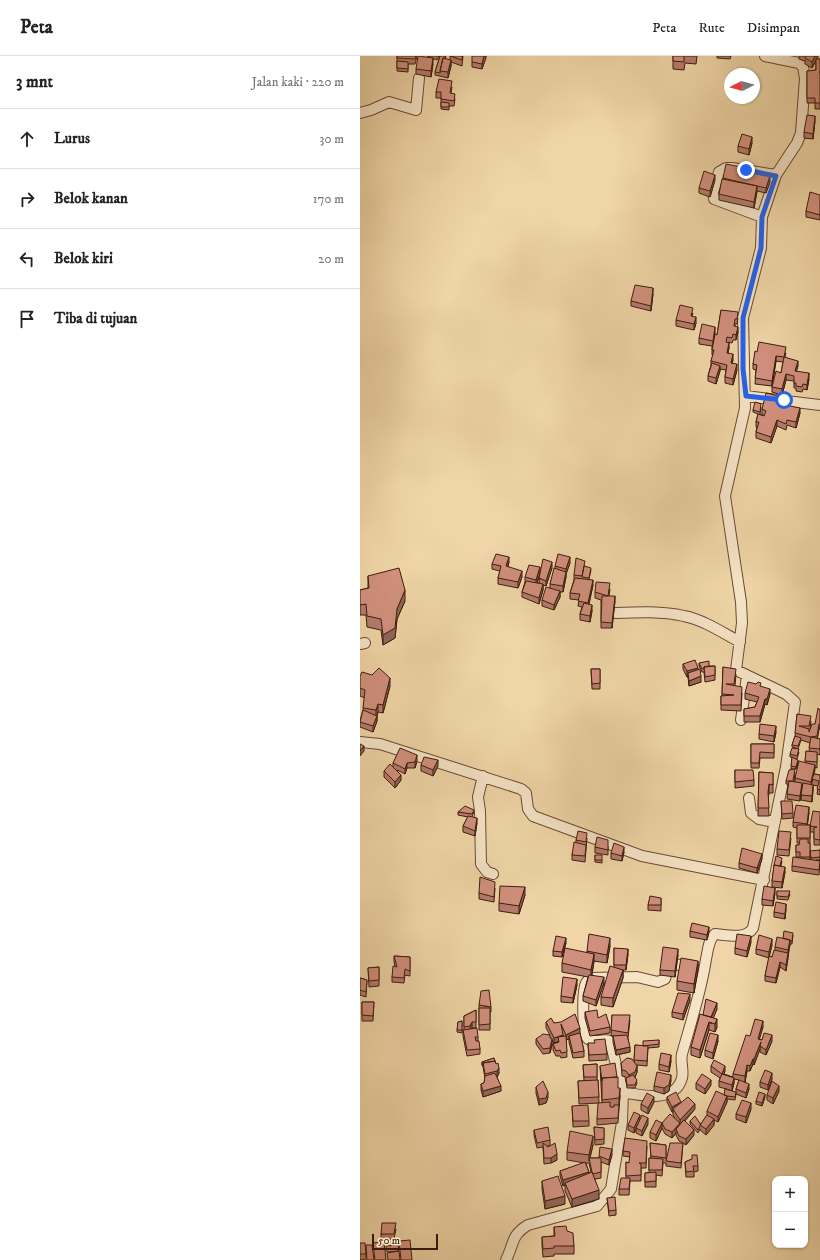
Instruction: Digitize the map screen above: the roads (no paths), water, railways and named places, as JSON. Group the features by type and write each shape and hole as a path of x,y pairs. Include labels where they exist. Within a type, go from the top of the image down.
{"street":[{"path":"624,1092 649,1096 666,1095 679,1086 683,1076 681,1056 705,967 709,942 715,934 745,936 750,934 753,928 786,767 795,702 786,694 736,670 735,666 742,623 741,602 725,496 745,408 746,396 743,369 743,318 761,248 762,217 776,176 797,143 801,133 804,72 799,63 765,56"},
{"path":"360,113 389,102 416,110 419,78"},
{"path":"762,217 714,199 713,192 719,172 726,168 732,168 776,176"},
{"path":"746,396 820,405"},
{"path":"616,613 645,611 685,616 709,625 740,642"},
{"path":"741,720 747,676"},
{"path":"360,742 380,744 524,790 528,796 528,809 534,816 642,856 764,880"},
{"path":"483,776 478,797 481,864 487,872 493,874"},
{"path":"749,798 751,813 759,819 775,822"},
{"path":"506,1260 515,1235 522,1229 528,1225 597,1206 611,1189 622,1122 624,1092 610,1041 606,1040 593,1042 586,1037 585,1034 586,984 590,978 637,977 658,982 665,979 668,965 670,964 705,967"}]}
